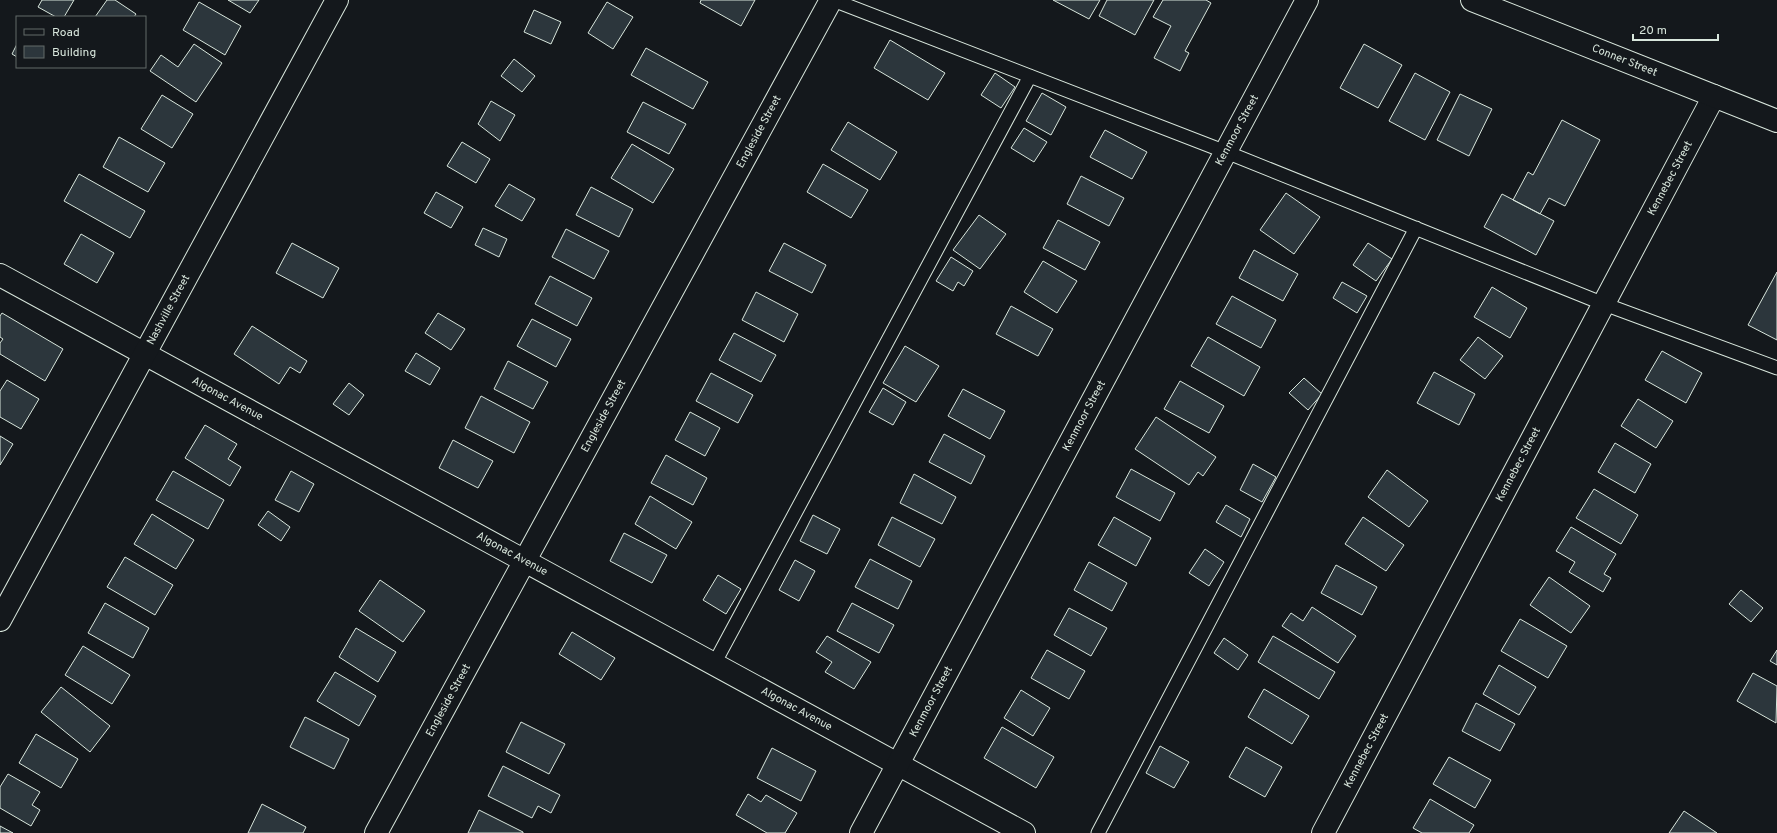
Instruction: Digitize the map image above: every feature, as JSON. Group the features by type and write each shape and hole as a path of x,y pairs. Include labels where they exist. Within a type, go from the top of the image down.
{"street":[{"name":"Nashville Street","path":"0,620 337,0"},
{"name":"Engleside Street","path":"376,833 832,0"},
{"name":"Kenmoor Street","path":"861,833 1307,0"},
{"name":"Conner Street","path":"1472,0 1777,121"},
{"name":"Kennebec Street","path":"1323,833 1714,96"},
{"name":"Algonac Avenue","path":"0,275 1024,833"}],"lane":[{"path":"832,0 1226,152 1604,304 1777,368"},
{"path":"714,664 1030,76"},
{"path":"1098,833 1416,228"}],"building":[{"path":"42,0 74,0 65,16 54,16 38,7"},
{"path":"107,0 115,0 136,14 135,16 96,16"},
{"path":"228,0 259,0 250,13"},
{"path":"701,0 755,0 741,26 700,3"},
{"path":"1053,0 1100,0 1089,19"},
{"path":"1107,0 1154,0 1135,35 1099,16"},
{"path":"1163,0 1206,0 1211,3 1185,51 1189,53 1180,71 1154,58 1171,26 1153,17"},
{"path":"199,2 241,26 225,55 183,30"},
{"path":"607,2 633,17 613,49 588,33"},
{"path":"534,10 561,22 551,44 524,32"},
{"path":"890,40 945,73 928,100 874,68"},
{"path":"194,44 222,63 196,102 150,71 161,55 178,67"},
{"path":"1364,44 1402,65 1378,108 1340,88"},
{"path":"16,46 16,56 12,54"},
{"path":"646,48 708,82 693,109 631,75"},
{"path":"514,59 535,76 522,92 501,76"},
{"path":"995,73 1015,87 1001,108 981,95"},
{"path":"1415,73 1450,92 1425,140 1389,121"},
{"path":"1042,93 1066,107 1051,135 1026,121"},
{"path":"1460,94 1492,109 1469,156 1437,140"},
{"path":"162,95 193,114 172,148 141,129"},
{"path":"491,101 515,115 500,141 478,124"},
{"path":"643,102 686,124 669,154 627,132"},
{"path":"1562,120 1600,140 1565,206 1549,198 1540,214 1513,200 1528,172 1533,175"},
{"path":"848,122 897,152 880,180 831,150"},
{"path":"1024,128 1047,142 1034,162 1011,148"},
{"path":"1105,130 1147,152 1132,179 1090,157"},
{"path":"119,137 165,163 148,192 103,167"},
{"path":"462,142 490,159 476,183 447,166"},
{"path":"632,144 674,169 653,203 611,178"},
{"path":"823,164 868,190 851,218 807,192"},
{"path":"79,174 145,211 130,238 64,201"},
{"path":"1081,176 1124,198 1109,226 1067,204"},
{"path":"509,184 535,199 522,221 495,206"},
{"path":"591,187 633,209 619,237 576,215"},
{"path":"436,192 463,207 451,228 424,213"},
{"path":"1286,193 1320,217 1294,254 1260,230"},
{"path":"1502,194 1554,221 1536,255 1484,227"},
{"path":"979,215 1006,234 980,269 953,250"},
{"path":"1058,220 1100,242 1085,270 1043,248"},
{"path":"483,228 507,239 499,257 475,245"},
{"path":"566,229 609,251 594,279 552,257"},
{"path":"81,234 114,253 97,283 64,264"},
{"path":"292,243 339,268 323,298 276,273"},
{"path":"784,243 826,265 812,293 769,271"},
{"path":"1368,243 1392,259 1376,281 1353,265"},
{"path":"1254,250 1298,274 1283,301 1239,278"},
{"path":"951,257 973,271 964,286 958,282 953,291 936,281"},
{"path":"1043,261 1077,281 1057,313 1024,292"},
{"path":"1777,272 1777,340 1748,325"},
{"path":"550,276 592,298 577,326 535,304"},
{"path":"1342,282 1367,296 1357,313 1333,298"},
{"path":"1492,287 1527,308 1510,338 1474,317"},
{"path":"756,292 798,314 784,342 742,320"},
{"path":"1232,296 1276,320 1261,348 1216,324"},
{"path":"1011,306 1053,329 1038,356 996,334"},
{"path":"2,313 63,349 45,381 0,354 0,343 3,339 0,337 0,316"},
{"path":"438,313 465,329 451,350 425,333"},
{"path":"532,319 571,339 556,367 517,346"},
{"path":"252,326 307,361 300,373 290,367 279,384 234,354"},
{"path":"734,333 776,355 761,382 719,360"},
{"path":"1208,337 1260,367 1244,396 1191,366"},
{"path":"1478,337 1503,356 1485,379 1460,360"},
{"path":"905,346 939,366 916,402 883,383"},
{"path":"1662,351 1702,373 1686,403 1645,380"},
{"path":"416,353 440,368 430,385 405,371"},
{"path":"508,361 548,382 533,409 494,389"},
{"path":"1434,372 1475,394 1459,425 1417,403"},
{"path":"711,373 753,395 738,423 696,401"},
{"path":"1304,378 1322,394 1308,410 1289,393"},
{"path":"7,380 39,399 21,429 0,417 0,391"},
{"path":"1180,381 1224,406 1209,433 1164,409"},
{"path":"349,383 364,395 349,415 333,404"},
{"path":"883,388 906,402 893,425 869,412"},
{"path":"963,389 1005,411 990,439 948,416"},
{"path":"481,396 530,422 514,453 465,428"},
{"path":"1638,399 1673,421 1656,448 1621,426"},
{"path":"690,412 720,428 705,456 675,440"},
{"path":"1156,417 1216,457 1203,476 1198,472 1189,485 1135,449"},
{"path":"205,425 237,444 228,459 241,467 230,486 185,458"},
{"path":"944,434 985,456 971,484 929,462"},
{"path":"0,436 13,444 0,465"},
{"path":"453,440 493,461 478,488 439,468"},
{"path":"1615,443 1651,464 1635,493 1598,472"},
{"path":"666,455 707,478 693,505 651,483"},
{"path":"1253,464 1276,477 1262,502 1240,490"},
{"path":"1131,469 1175,493 1160,521 1116,497"},
{"path":"1387,470 1428,501 1409,527 1368,497"},
{"path":"173,471 224,500 208,529 156,500"},
{"path":"291,471 314,484 299,512 275,500"},
{"path":"914,474 956,497 942,524 900,503"},
{"path":"1594,489 1638,515 1621,544 1576,518"},
{"path":"650,496 692,522 676,549 635,524"},
{"path":"1226,505 1250,519 1241,537 1216,522"},
{"path":"268,511 290,527 281,541 258,525"},
{"path":"152,514 194,540 176,569 134,544"},
{"path":"813,515 840,529 827,554 800,541"},
{"path":"892,517 935,539 920,567 878,545"},
{"path":"1114,517 1151,538 1136,566 1098,545"},
{"path":"1363,517 1404,545 1386,571 1345,544"},
{"path":"1571,527 1616,554 1604,574 1611,578 1603,592 1569,572 1575,562 1556,551"},
{"path":"624,533 667,555 652,583 610,561"},
{"path":"1205,549 1224,562 1209,586 1189,573"},
{"path":"125,557 173,585 155,615 107,587"},
{"path":"870,559 912,581 898,609 855,587"},
{"path":"795,560 815,571 799,601 779,590"},
{"path":"1089,562 1127,583 1112,611 1074,590"},
{"path":"1336,565 1377,587 1362,615 1321,593"},
{"path":"718,575 741,589 726,614 703,600"},
{"path":"1549,577 1590,606 1571,633 1530,605"},
{"path":"380,580 425,611 403,642 359,611"},
{"path":"1741,590 1763,608 1751,622 1729,604"},
{"path":"105,603 149,628 133,658 88,633"},
{"path":"852,603 894,625 879,653 837,631"},
{"path":"1312,607 1356,636 1338,663 1282,626 1291,613 1303,621"},
{"path":"1069,608 1107,628 1091,656 1054,635"},
{"path":"1520,619 1567,646 1548,678 1501,651"},
{"path":"356,628 396,652 378,682 339,657"},
{"path":"572,632 615,658 601,680 559,654"},
{"path":"827,636 871,662 854,689 825,672 832,662 816,652"},
{"path":"1273,636 1335,672 1319,699 1258,662"},
{"path":"1224,638 1248,655 1238,670 1214,653"},
{"path":"83,646 130,675 112,704 65,675"},
{"path":"1047,650 1085,671 1069,699 1031,678"},
{"path":"1777,650 1777,665 1770,661"},
{"path":"1499,665 1536,687 1519,715 1483,694"},
{"path":"335,672 376,696 359,726 317,701"},
{"path":"1753,673 1777,686 1776,723 1737,701"},
{"path":"61,687 110,726 90,752 41,712"},
{"path":"1264,689 1309,716 1292,744 1248,717"},
{"path":"1021,690 1050,708 1033,736 1004,718"},
{"path":"1476,703 1515,724 1500,751 1462,731"},
{"path":"305,717 349,739 334,769 290,747"},
{"path":"521,722 565,744 549,774 506,752"},
{"path":"1002,727 1054,757 1036,788 984,758"},
{"path":"36,734 78,759 61,788 19,763"},
{"path":"1160,746 1189,762 1174,788 1146,773"},
{"path":"1246,747 1282,767 1265,797 1229,777"},
{"path":"772,748 816,771 801,801 757,778"},
{"path":"1449,757 1491,780 1475,808 1433,784"},
{"path":"503,766 560,795 551,813 538,806 532,818 488,796"},
{"path":"8,774 40,792 32,805 40,810 31,826 0,808 0,787"},
{"path":"748,794 761,802 766,795 797,813 785,833 767,833 736,815"},
{"path":"1430,799 1474,825 1469,833 1422,833 1413,828"},
{"path":"262,804 306,827 303,833 248,833"},
{"path":"479,810 523,832 523,833 468,833"},
{"path":"1684,811 1717,833 1669,833"},
{"path":"0,826 13,833 0,833"}]}
